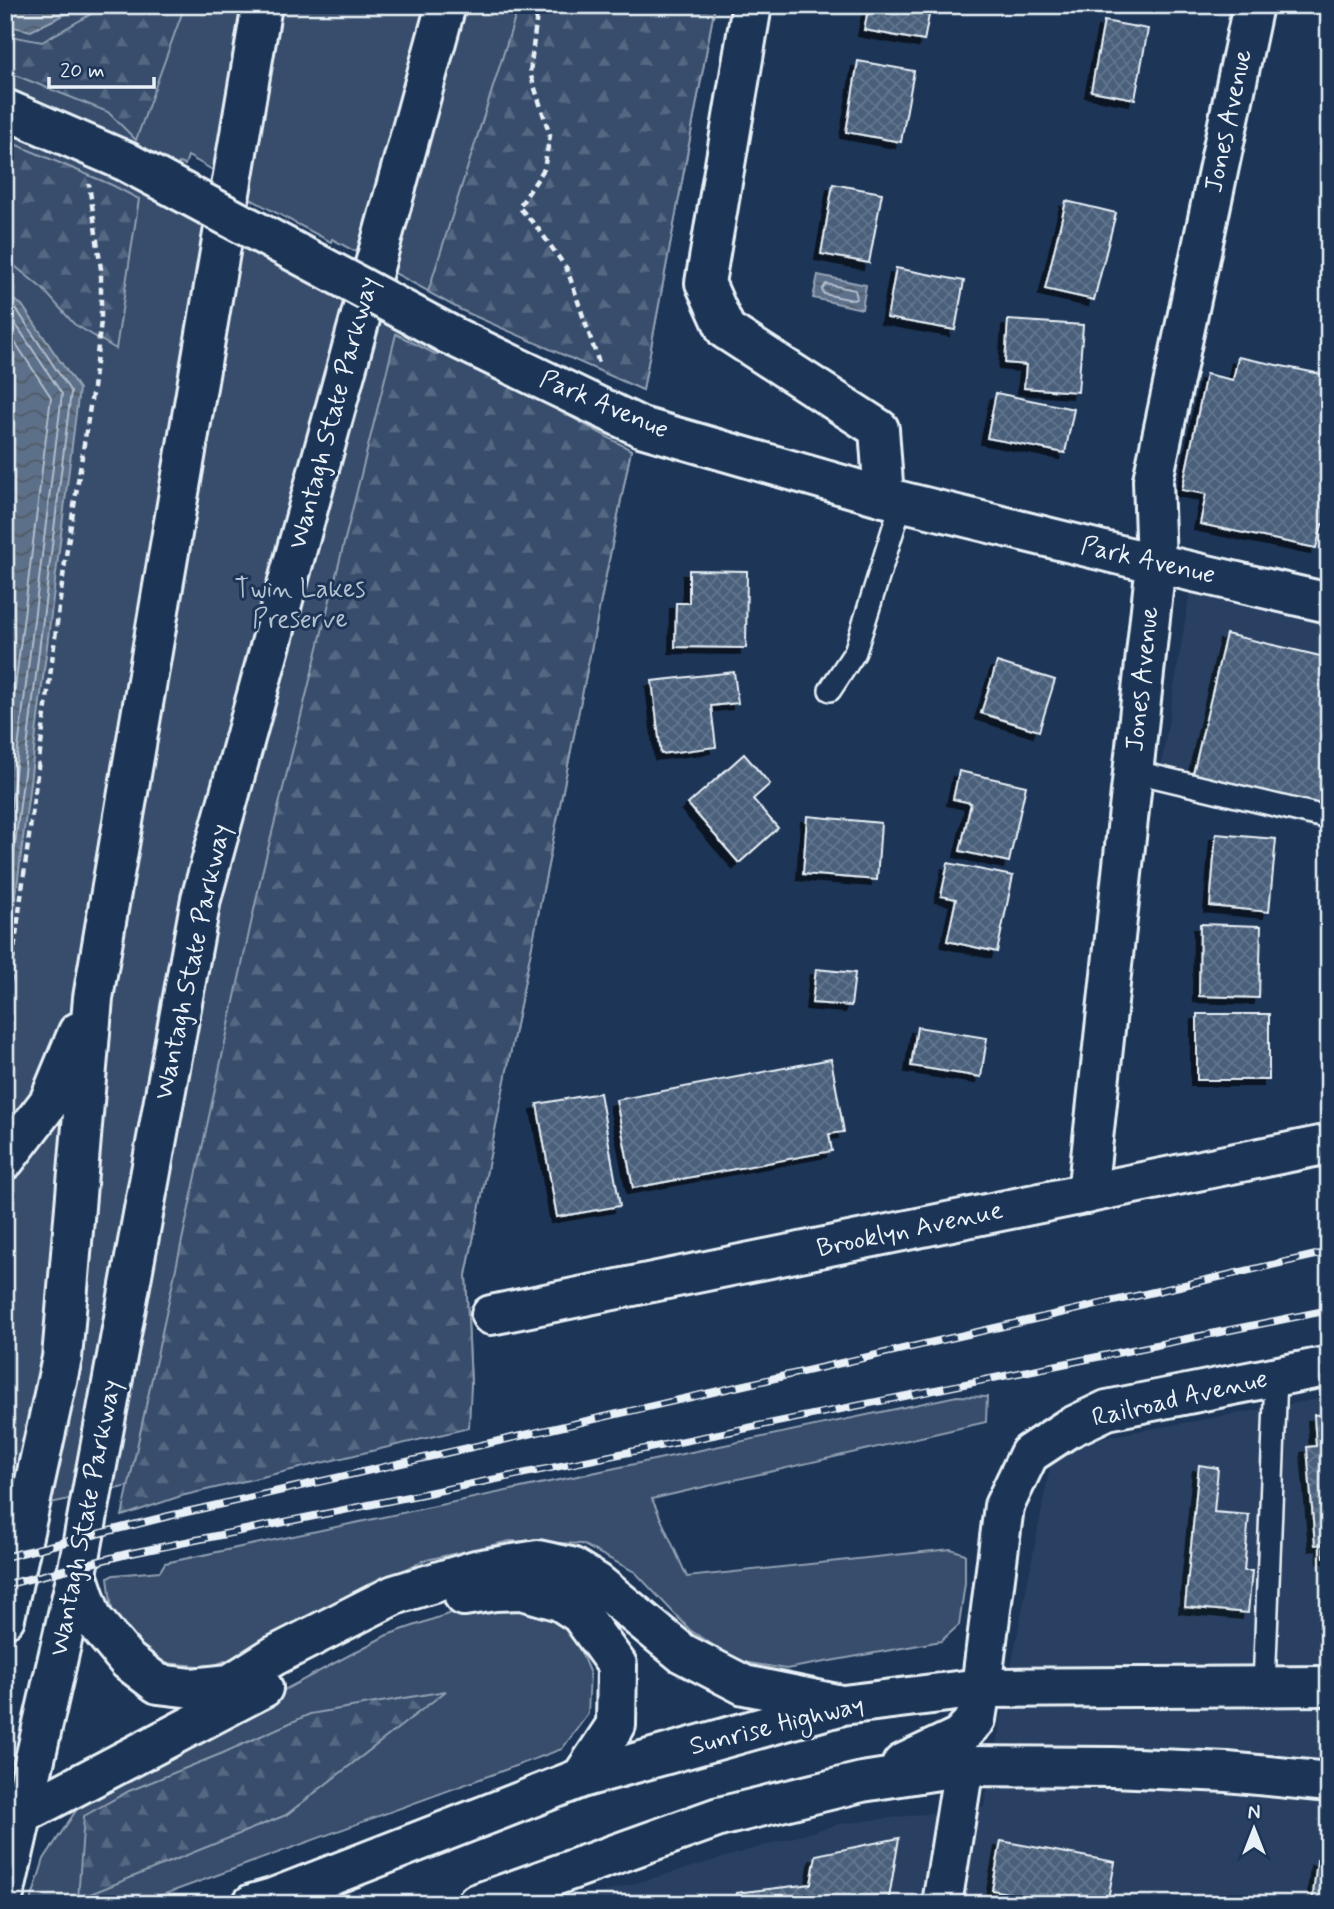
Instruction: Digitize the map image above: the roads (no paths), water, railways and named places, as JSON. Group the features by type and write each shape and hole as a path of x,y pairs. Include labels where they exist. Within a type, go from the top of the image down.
{"main road":[{"name":"Wantagh State Parkway","path":"5,1618 62,1358 93,998 262,5"},
{"name":"Wantagh State Parkway","path":"5,1891 77,1574 201,899 446,5"},
{"path":"752,5 705,284 726,330 879,429 893,499"},
{"name":"Jones Avenue","path":"1087,1194 1156,563 1153,480 1253,5"},
{"name":"Park Avenue","path":"5,109 125,161 448,334 641,426 893,499 1329,603"},
{"path":"5,1160 49,1102 93,998"},
{"name":"Brooklyn Avenue","path":"492,1315 1329,1144"},
{"name":"Railroad Avenue","path":"862,1782 959,1737 976,1719 1004,1506 1029,1454 1067,1429 1107,1410 1329,1366"},
{"path":"77,1574 92,1618 128,1661 159,1684 192,1688 230,1684 274,1656 394,1595 477,1570 538,1560 571,1567 597,1583 682,1653 744,1685 843,1705"},
{"path":"23,1814 401,1619 461,1597 495,1591 522,1590 560,1601 580,1614 617,1665 616,1725 581,1778"},
{"name":"Sunrise Highway","path":"252,1904 581,1778 843,1705 981,1688 1329,1686"},
{"path":"942,1904 964,1766"},
{"path":"476,1904 719,1818 862,1782 964,1766 1227,1772 1329,1782"}],"lane":[{"path":"830,690 855,652 893,499"},
{"path":"1132,771 1329,818"},
{"path":"1264,1686 1276,1377"}],"water":[{"path":"5,5 84,5 31,31 5,25"},
{"path":"818,275 866,285 862,309 813,298"},
{"path":"5,294 22,305 79,389 5,983"}],"railway":[{"path":"5,1557 169,1516 1329,1252"},
{"path":"5,1585 127,1554 1329,1310"}],"park label":[{"name":"Twin Lakes Preserve","path":"300,605"}]}
